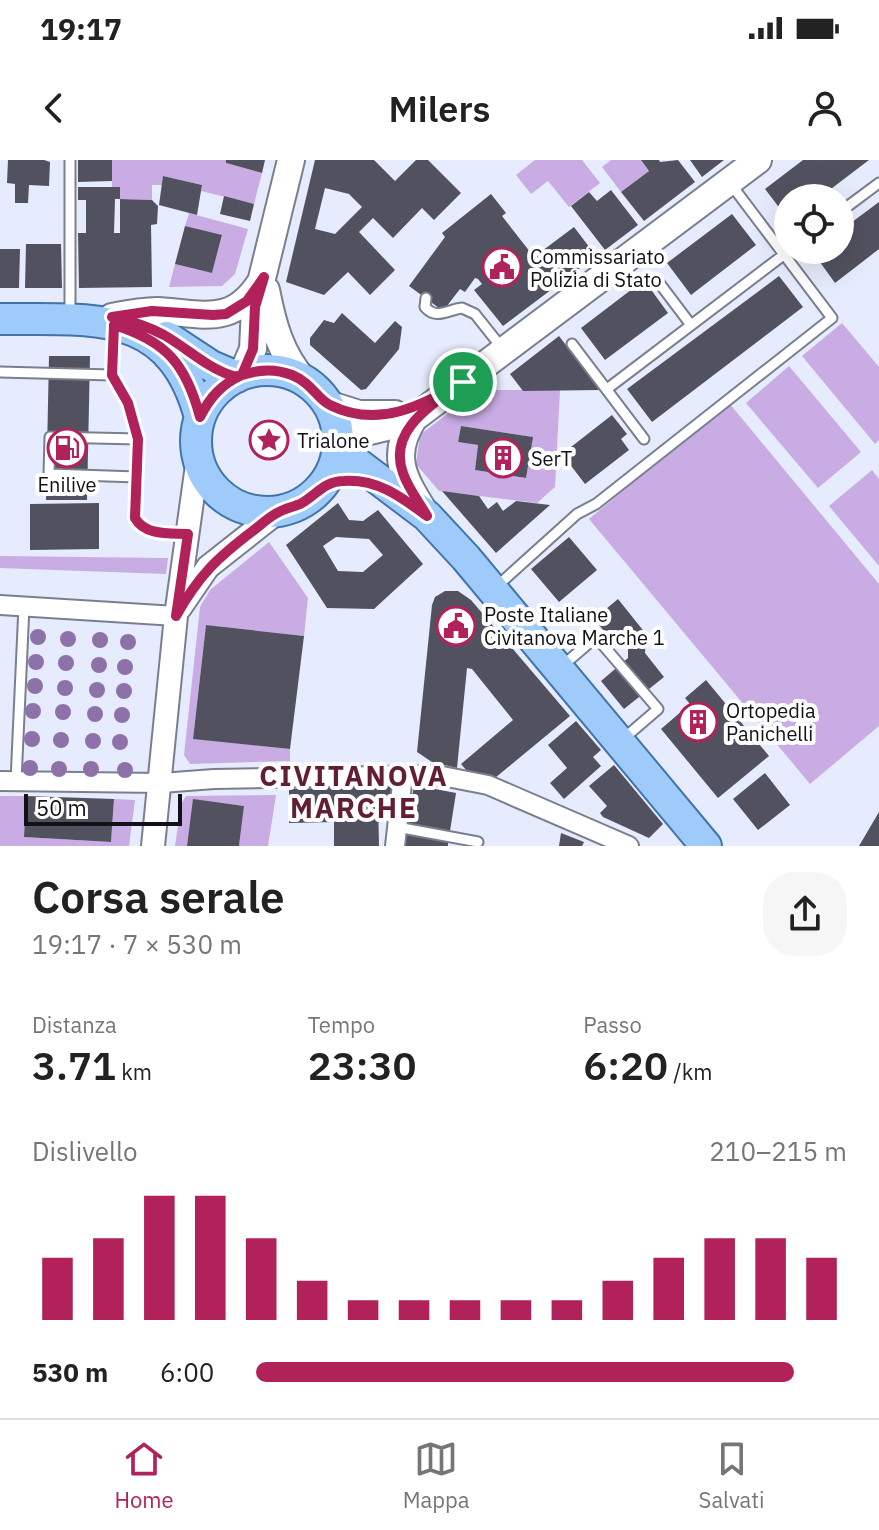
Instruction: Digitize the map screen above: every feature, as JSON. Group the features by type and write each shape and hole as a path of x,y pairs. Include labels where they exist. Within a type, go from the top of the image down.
{"main road":[{"path":"240,376 253,349 255,307 291,160"},
{"path":"337,445 352,434 394,426 414,418 758,160"},
{"path":"95,320 152,311 226,314 247,301 264,277"},
{"path":"264,277 274,329 288,363 327,404 336,429 333,465 320,488"},
{"path":"0,319 138,323 211,366 240,376"},
{"path":"95,320 145,336 173,356 188,382 200,417"},
{"path":"304,381 276,371 240,376 215,393 200,417 196,443 206,479 226,500 253,511 279,511 300,504 333,482 347,480 390,489"},
{"path":"327,404 359,414 393,414 427,402 463,382"},
{"path":"414,418 404,437 400,458 402,471 427,516"},
{"path":"337,445 427,516 493,590 706,846"}],"street":[{"path":"153,846 176,616 198,458"},
{"path":"176,616 208,567 279,511"},
{"path":"0,605 176,616"},
{"path":"396,837 403,775"},
{"path":"8,781 161,783 214,779 437,775 488,785 629,846"}],"lane":[{"path":"70,160 95,320 112,375 128,403 138,439 135,518 138,524 153,532 188,534"},
{"path":"729,182 774,236"},
{"path":"854,202 879,183"},
{"path":"607,389 774,262"},
{"path":"493,590 577,514 596,504 832,318 795,264"},
{"path":"657,280 691,325"},
{"path":"426,298 425,307 433,314 462,308 475,314 504,351"},
{"path":"572,344 644,439"},
{"path":"0,372 112,375"},
{"path":"137,477 49,474 50,437 138,439"},
{"path":"8,781 24,606"},
{"path":"559,669 596,637 658,709 620,743"},
{"path":"396,837 478,842"}],"shaded area":[{"path":"112,160 226,160 226,163 262,173 254,204 201,191 202,185 163,176 162,185 152,185 152,200 120,199 120,187 112,187"},
{"path":"535,160 582,160 600,183 569,207 548,181 531,194 516,175"},
{"path":"611,160 641,160 649,171 621,192 602,167"},
{"path":"189,213 248,229 235,274 222,286 169,287 175,264 212,273 222,236 185,226"},
{"path":"842,323 879,367 879,440 875,444 802,356"},
{"path":"789,366 861,452 818,488 746,403"},
{"path":"478,390 560,390 555,487 537,503 439,491 416,464 420,435","holes":["461,426 532,437 526,478 475,470 478,445 458,442"]},
{"path":"729,403 879,584 879,726 810,784 589,519"},
{"path":"872,470 879,479 879,566 829,506"},
{"path":"269,542 308,598 304,636 206,625 193,738 290,749 290,761 190,764 184,755 200,607 210,590"},
{"path":"0,556 168,558 166,574 0,568"},
{"path":"276,795 268,846 239,846 244,806 194,800 187,846 175,846 181,804 186,796"},
{"path":"0,796 26,796 24,837 111,842 114,799 135,800 129,846 0,846"}],"building":[{"path":"8,160 50,162 49,186 29,185 28,203 15,203 15,184 7,183"},
{"path":"78,160 112,160 112,181 78,182"},
{"path":"226,160 265,160 262,173 226,163"},
{"path":"315,160 374,160 395,181 416,160 428,160 461,193 434,220 422,208 393,238 373,218 359,232 395,270 370,295 348,272 324,295 286,282","holes":["325,188 349,194 362,207 335,234 315,229"]},
{"path":"641,160 678,160 695,182 644,221 621,192 649,171"},
{"path":"690,160 724,160 702,177"},
{"path":"803,160 869,160 837,184 774,184 774,201 765,189"},
{"path":"163,176 202,185 197,215 159,205"},
{"path":"78,187 120,187 120,199 152,200 158,206 157,224 151,225 152,287 79,288 78,233 86,233 86,200 78,200","holes":["115,199 120,199 120,233 114,233"]},
{"path":"611,190 638,225 605,250 571,206 589,192 597,201"},
{"name":"Commissariato Polizia di Stato","path":"491,194 506,213 502,216 534,257 574,227 596,256 503,326 474,290 482,284 478,279 475,278 465,292 460,289 443,311 409,286 445,237 442,233"},
{"path":"224,196 254,204 250,221 220,214"},
{"path":"879,202 879,249 835,283 821,264 854,264 854,221"},
{"path":"732,214 756,245 691,295 667,263"},
{"path":"185,226 222,235 212,273 175,264"},
{"path":"26,244 61,244 62,288 25,288"},
{"path":"0,249 20,249 19,288 0,288"},
{"path":"779,276 803,307 652,422 627,389"},
{"path":"644,280 668,313 605,360 581,328"},
{"path":"342,313 375,343 395,321 402,327 399,349 366,389 361,390 310,345 310,338 324,320 334,323"},
{"path":"559,336 600,390 523,391 510,374"},
{"path":"49,356 90,356 87,500 46,500"},
{"path":"612,415 627,434 621,439 629,450 585,484 562,454"},
{"name":"SerT","path":"461,426 533,437 526,478 475,470 478,445 458,442"},
{"path":"442,491 479,496 488,509 497,502 503,511 516,501 550,505 496,553"},
{"path":"99,503 99,549 30,550 30,504"},
{"path":"338,503 349,520 363,521 378,510 423,564 374,609 327,608 286,545","holes":["336,537 369,539 383,555 363,572 338,571 323,546"]},
{"path":"569,537 597,570 559,602 531,569"},
{"path":"445,591 458,591 471,600 570,716 495,778 467,771 461,764 513,720 472,669 467,668 457,768 432,762 417,752 432,605 435,597"},
{"path":"618,599 646,634 645,653 664,677 624,709 601,681 628,658 628,648 609,637 594,619"},
{"path":"206,625 304,636 290,749 193,739"},
{"path":"706,680 769,756 718,798 661,729 690,704 685,698"},
{"path":"576,721 601,750 593,757 601,766 564,799 550,783 567,768 548,745"},
{"path":"614,765 663,824 649,838 600,813 607,806 589,786"},
{"path":"765,773 790,805 758,830 733,799"},
{"path":"414,785 456,793 450,831 408,824"},
{"path":"391,786 391,800 378,800 379,846 334,846 334,822 289,823 289,789"},
{"path":"26,796 114,799 111,842 24,837"},
{"path":"193,799 244,806 239,846 187,846"},
{"path":"879,812 879,846 859,846"},
{"path":"561,833 584,842 582,846 559,846"},
{"path":"406,834 448,841 448,846 405,846"}],"place":[{"name":"Commissariato Polizia di Stato","path":"502,267"},
{"name":"Trialone","path":"269,440"},
{"name":"Enilive","path":"67,448"},
{"name":"SerT","path":"503,458"},
{"name":"Poste Italiane Civitanova Marche 1","path":"456,626"},
{"name":"Ortopedia Panichelli","path":"698,722"}],"district":[{"name":"CIVITANOVA MARCHE","path":"354,791"}],"route":[{"path":"463,382 410,410 393,414 359,414 327,404 312,387 289,374 264,371 237,377 211,366 151,329 112,317 152,311 226,314 247,301 264,277 255,307 254,343 247,365 242,375 237,377 226,383 215,393 200,417 188,382 173,356 145,336 114,325 112,375 128,403 138,439 135,518 138,524 153,532 188,534 176,616 208,567 279,511 300,504 333,482 358,481 390,489 427,516 402,471 400,458 404,437 414,418 463,382"}]}
